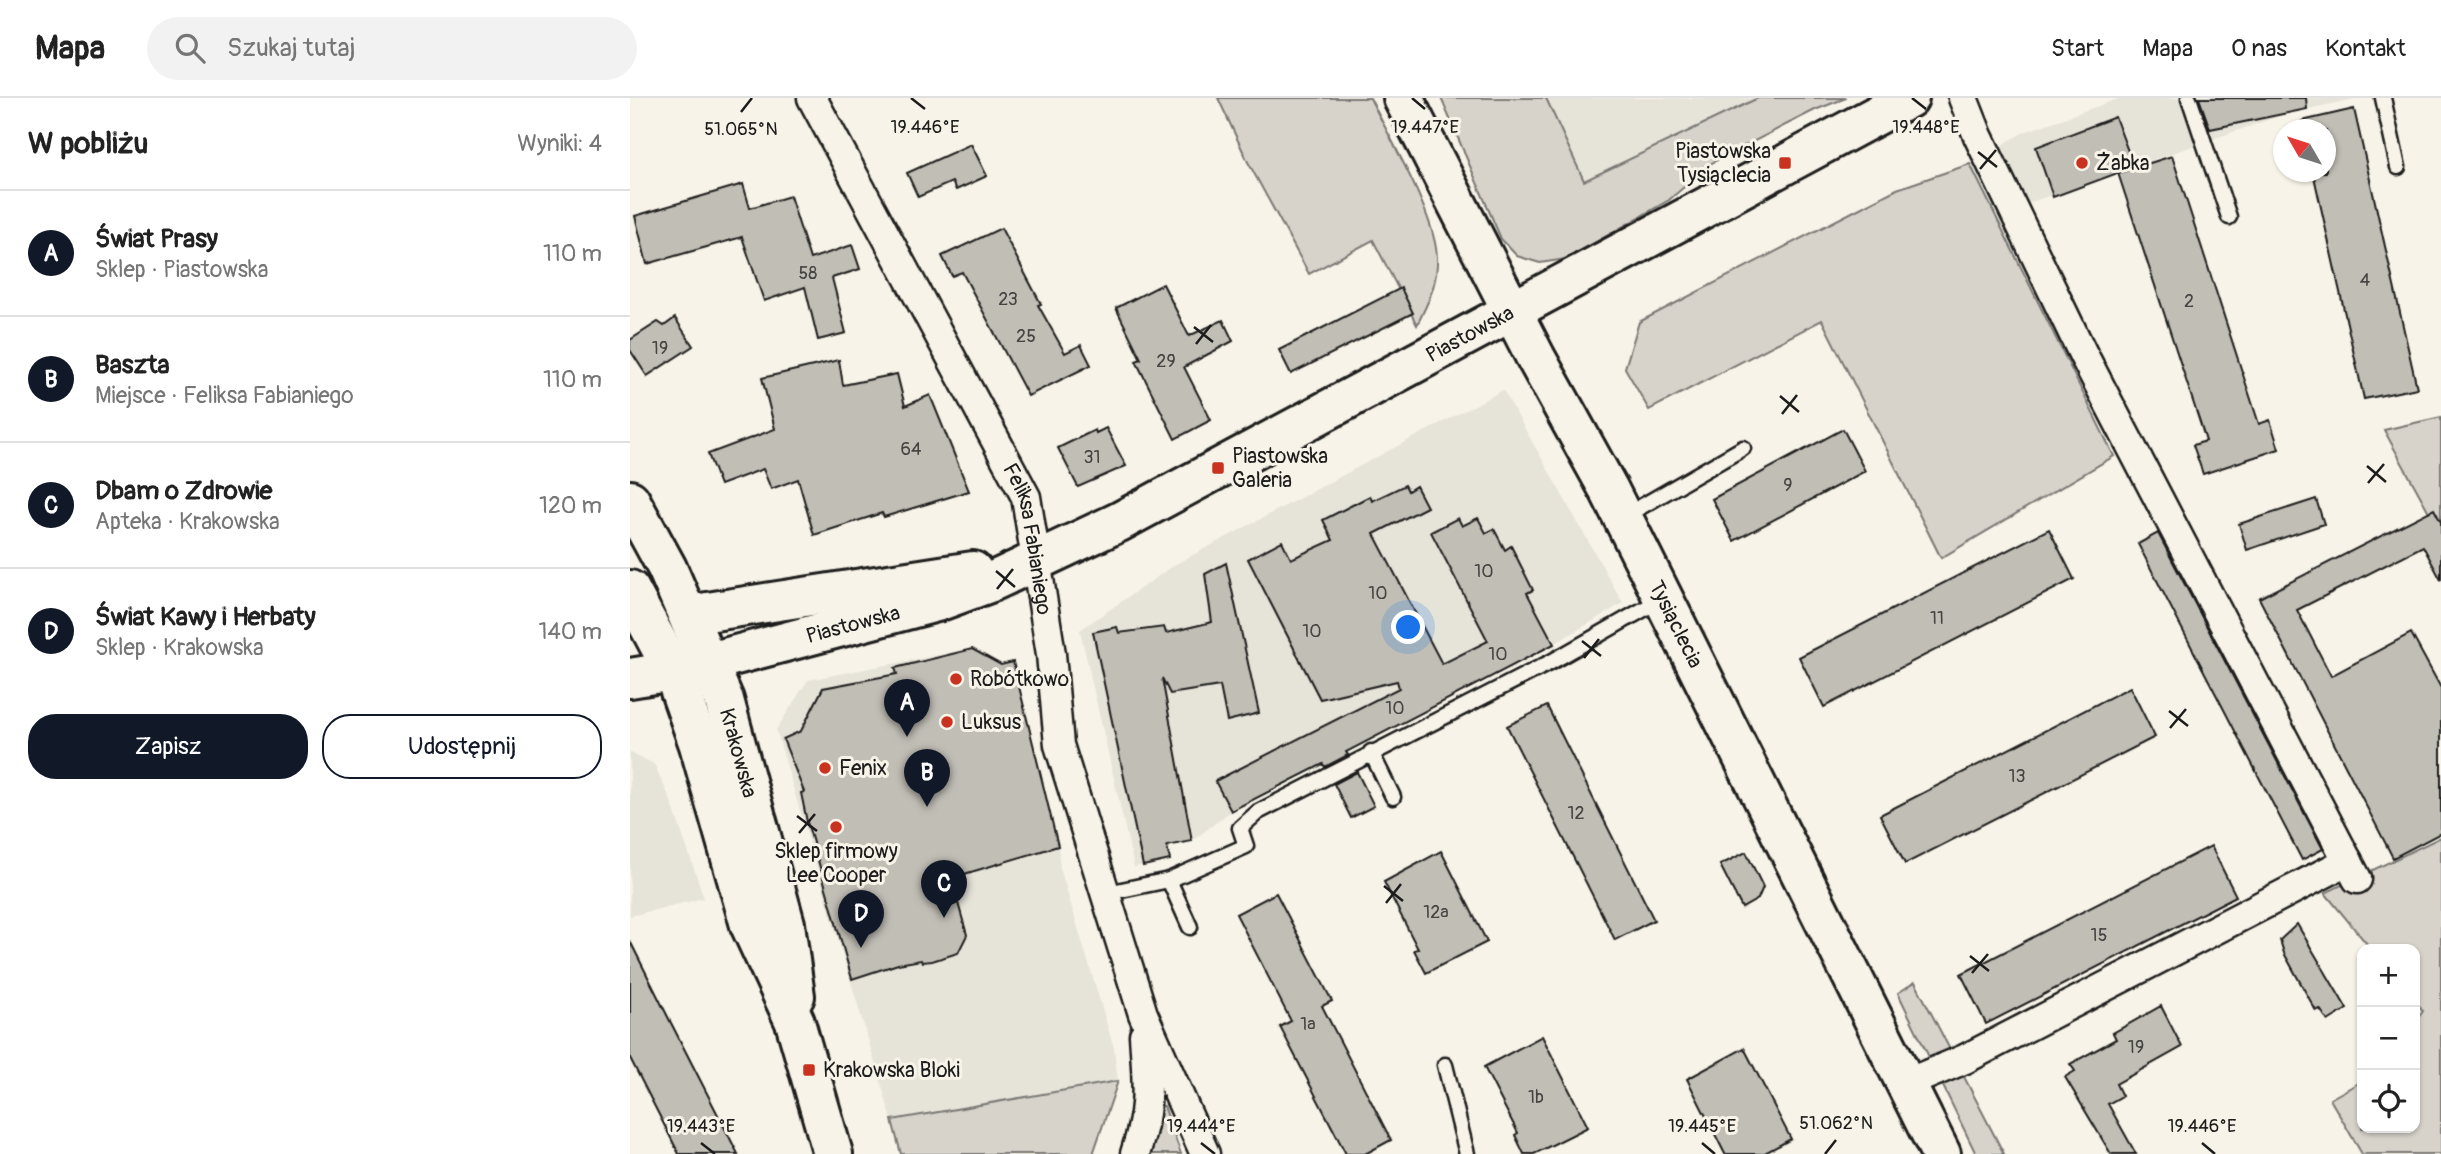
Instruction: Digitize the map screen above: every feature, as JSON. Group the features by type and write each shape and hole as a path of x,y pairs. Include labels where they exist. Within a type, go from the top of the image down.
{"street":[{"name":"Feliksa Fabianiego","path":"812,98 1026,498 1032,561 1051,654 1059,745 1143,1014 1205,1154"},
{"name":"Tysiąclecia","path":"1403,98 1622,518 1941,1154"},
{"name":"Piastowska","path":"630,678 691,667 937,602 989,583 1119,522 1511,309 1909,98"},
{"path":"1906,1084 1965,1059 2352,870 2083,354 1978,136 1963,98"},
{"name":"Krakowska","path":"630,499 667,568 688,615 691,667"},
{"name":"Piastowska","path":"636,612 688,615 779,598 1032,561"},
{"name":"Krakowska","path":"636,612 691,667 735,734 785,924 795,986 795,1022 833,1154"},
{"name":"Feliksa Fabianiego","path":"1135,1154 1147,1117 1143,1014"}],"lane":[{"path":"2189,98 2229,217"},
{"path":"2384,98 2398,167"},
{"path":"1622,518 1743,448"},
{"path":"1107,893 1169,880 1246,846 1240,828 1258,812 1550,662 1661,599"},
{"path":"1371,752 1393,797"},
{"path":"1169,880 1190,927"},
{"path":"1445,1065 1467,1154"}],"shaded area":[{"path":"1218,98 1370,98 1412,180 1436,246 1435,280 1417,325 1373,240 1309,274 1248,162"},
{"path":"1441,98 1546,98 1584,181 1758,98 1846,98 1815,110 1713,162 1669,200 1566,259 1540,263 1517,256 1501,239"},
{"path":"1546,98 1758,98 1583,181"},
{"path":"2121,98 2359,98 2285,114 1994,215 1970,164 2024,132"},
{"path":"1970,164 2114,456 1941,558 1822,320 1649,410 1625,368 1639,322 1897,189"},
{"path":"1503,390 1623,603 1554,644 1231,811 1192,841 1168,846 1170,860 1134,867 1080,630 1176,564"},
{"path":"2441,417 2441,534 2384,430"},
{"path":"970,649 1001,665 1013,662 1058,846 1060,868 1114,1048 1118,1081 892,1120 776,730 808,680"},
{"path":"630,752 654,764 671,801 704,898 630,916"},
{"path":"2441,837 2441,1154 2362,1154 2330,1099 2357,1084 2357,1133 2420,1133 2420,1015 2423,1011 2420,1007 2420,944 2367,944 2325,893"},
{"path":"1915,982 2004,1154 1976,1154 1898,993"},
{"path":"1118,1081 1093,1154 901,1154 892,1120"},
{"path":"1160,1106 1164,1106 1181,1154 1148,1154"}],"building":[{"path":"2199,98 2306,98 2307,109 2210,129"},
{"path":"2354,109 2417,388 2364,399 2315,182 2336,182 2336,119 2311,119"},
{"path":"2115,117 2134,167 2053,197 2036,147"},
{"path":"971,144 987,176 956,190 952,182 918,197 907,173"},
{"path":"2172,156 2259,424 2270,420 2279,449 2203,474 2193,445 2206,441 2118,173"},
{"path":"743,184 750,208 790,196 810,259 852,245 860,269 832,278 846,333 818,340 805,287 764,301 742,237 647,264 635,216"},
{"path":"1001,228 1041,304 1038,305 1065,353 1081,345 1091,365 1028,396 962,272 952,276 942,256"},
{"path":"1163,284 1189,336 1223,320 1233,341 1184,367 1211,420 1175,439 1136,361 1141,359 1116,308"},
{"path":"1401,288 1413,313 1291,374 1279,350"},
{"path":"675,318 693,346 647,376 630,350 630,340 658,322 664,326"},
{"path":"839,360 843,385 897,374 905,406 930,395 969,491 884,517 882,513 814,535 798,479 771,489 763,469 720,485 708,454 775,429 762,378"},
{"path":"1106,428 1126,466 1078,487 1058,448 1095,430 1096,433"},
{"path":"1843,429 1865,471 1734,541 1712,499"},
{"path":"1405,485 1408,491 1416,486 1427,507 1374,534 1442,664 1488,641 1431,532 1458,518 1462,526 1478,518 1486,533 1494,529 1505,550 1511,546 1533,590 1527,593 1554,644 1346,752 1348,755 1325,767 1323,764 1231,811 1215,781 1399,688 1397,681 1320,699 1248,559 1282,541 1291,559 1333,540 1323,520 1370,496 1372,501"},
{"path":"2316,499 2324,524 2247,550 2239,524"},
{"path":"2434,509 2441,522 2441,580 2423,546 2297,610 2331,676 2411,633 2441,688 2441,833 2393,858 2259,598"},
{"path":"2049,529 2074,579 1824,707 1799,657"},
{"path":"2158,533 2323,849 2302,860 2138,544"},
{"path":"1226,563 1259,713 1227,721 1220,686 1170,694 1162,678 1192,841 1167,846 1170,860 1143,866 1093,632 1117,627 1119,633 1164,627 1166,633 1212,622 1205,574"},
{"path":"972,649 1001,665 1013,662 1058,846 951,878 967,935 958,953 932,961 898,964 852,979 807,822 801,793 804,792 783,739 801,731 823,688 897,674 895,668"},
{"path":"2130,687 2155,737 1905,864 1880,815"},
{"path":"1547,706 1654,920 1615,940 1507,726"},
{"path":"1357,772 1374,806 1351,818 1334,784"},
{"path":"2211,846 2236,896 1986,1024 1961,974"},
{"path":"1441,851 1487,942 1426,973 1414,950 1418,949 1384,882"},
{"path":"1746,852 1763,887 1758,899 1742,908 1720,865"},
{"path":"1276,893 1332,1001 1322,1006 1391,1140 1365,1154 1346,1154 1280,1027 1291,1021 1236,914"},
{"path":"2297,924 2347,1009 2328,1021 2320,1009 2316,1011 2284,953 2280,940"},
{"path":"630,941 738,1154 679,1154 630,1058"},
{"path":"2161,1006 2182,1047 2116,1084 2122,1096 2108,1104 2136,1154 2111,1154 2065,1077 2075,1071 2070,1064 2116,1039 2113,1033"},
{"path":"1542,1036 1588,1127 1534,1154 1524,1154 1515,1135 1518,1133 1484,1067"},
{"path":"1744,1048 1791,1139 1763,1154 1725,1154 1687,1079"}],"place":[{"name":"Piastowska Tysiąclecia","path":"1785,163"},
{"name":"Żabka","path":"2082,163"},
{"name":"Piastowska Galeria","path":"1218,468"},
{"name":"Robótkowo","path":"956,679"},
{"name":"Luksus","path":"947,722"},
{"name":"Świat Prasy","path":"907,737"},
{"name":"Fenix","path":"825,768"},
{"name":"Baszta","path":"927,807"},
{"name":"Sklep firmowy Lee Cooper","path":"836,827"},
{"name":"Dbam o Zdrowie","path":"944,918"},
{"name":"Świat Kawy i Herbaty","path":"861,948"},
{"name":"Krakowska Bloki","path":"809,1070"}]}
